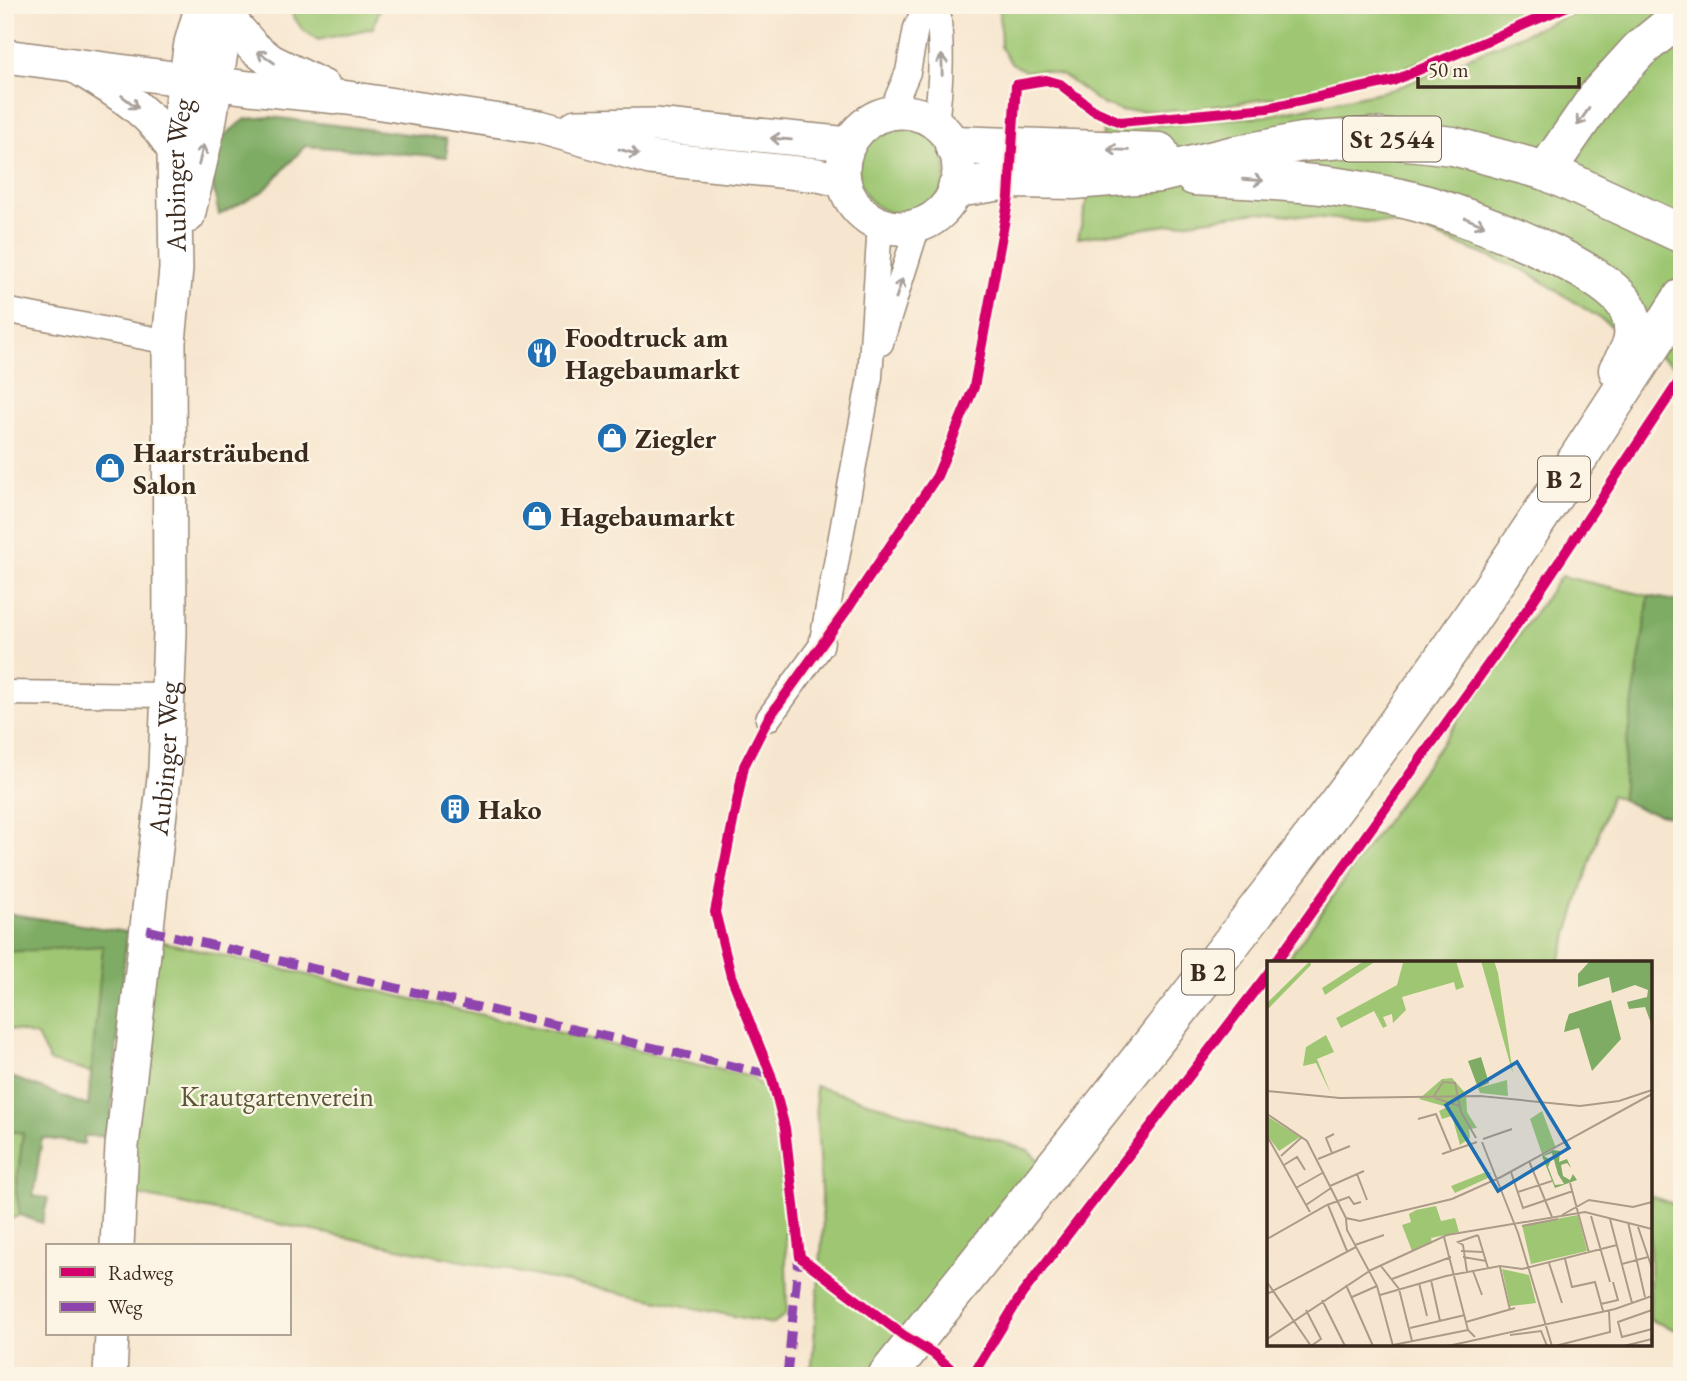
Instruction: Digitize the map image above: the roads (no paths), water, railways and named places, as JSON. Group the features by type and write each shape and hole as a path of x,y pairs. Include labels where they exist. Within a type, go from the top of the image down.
{"main road":[{"path":"200,81 191,43 218,8 253,47 271,61 348,98"},
{"path":"1546,171 1600,93 1639,50 1682,15"},
{"path":"5,55 348,98 540,127 650,158 818,174 844,181"},
{"path":"74,65 114,90 150,118 163,130 174,151"},
{"name":"Aubinger Weg","path":"117,1244 122,1146 164,769 170,633 169,342 176,269 174,151 200,81"},
{"name":"Aubinger Weg","path":"176,269 209,125 200,81"},
{"name":"St 2544","path":"891,113 918,114 945,134 1235,155"},
{"path":"891,113 872,119 859,130 849,144 844,163 844,181 849,196 869,218 880,224 901,228 918,226 936,216 950,202 957,188 959,168 945,134"},
{"path":"540,127 655,125 849,144"},
{"name":"St 2544","path":"957,188 1015,179 1074,180 1160,173 1302,142 1372,137 1452,146 1546,171 1682,234"},
{"path":"1160,173 1314,185 1366,191 1420,203 1513,236 1577,267 1620,296 1629,308 1634,326 1632,347 1613,377 1614,402"},
{"name":"B 2","path":"887,1376 1171,1021 1386,738 1514,556 1682,298"},
{"path":"110,1376 112,1336"}],"street":[{"path":"891,113 908,72 916,28 926,5"},
{"path":"937,5 941,30 945,134"},
{"path":"768,719 821,646 870,377 880,224"},
{"path":"870,377 918,226"},
{"path":"5,310 169,342"},
{"path":"5,693 167,695"}],"place":[{"name":"Foodtruck am Hagebaumarkt","path":"542,353"},
{"name":"Ziegler","path":"612,438"},
{"name":"Haarsträubend Salon","path":"110,468"},
{"name":"Hagebaumarkt","path":"537,516"},
{"name":"Hako","path":"455,809"}],"park label":[{"name":"Krautgartenverein","path":"277,1096"}]}
